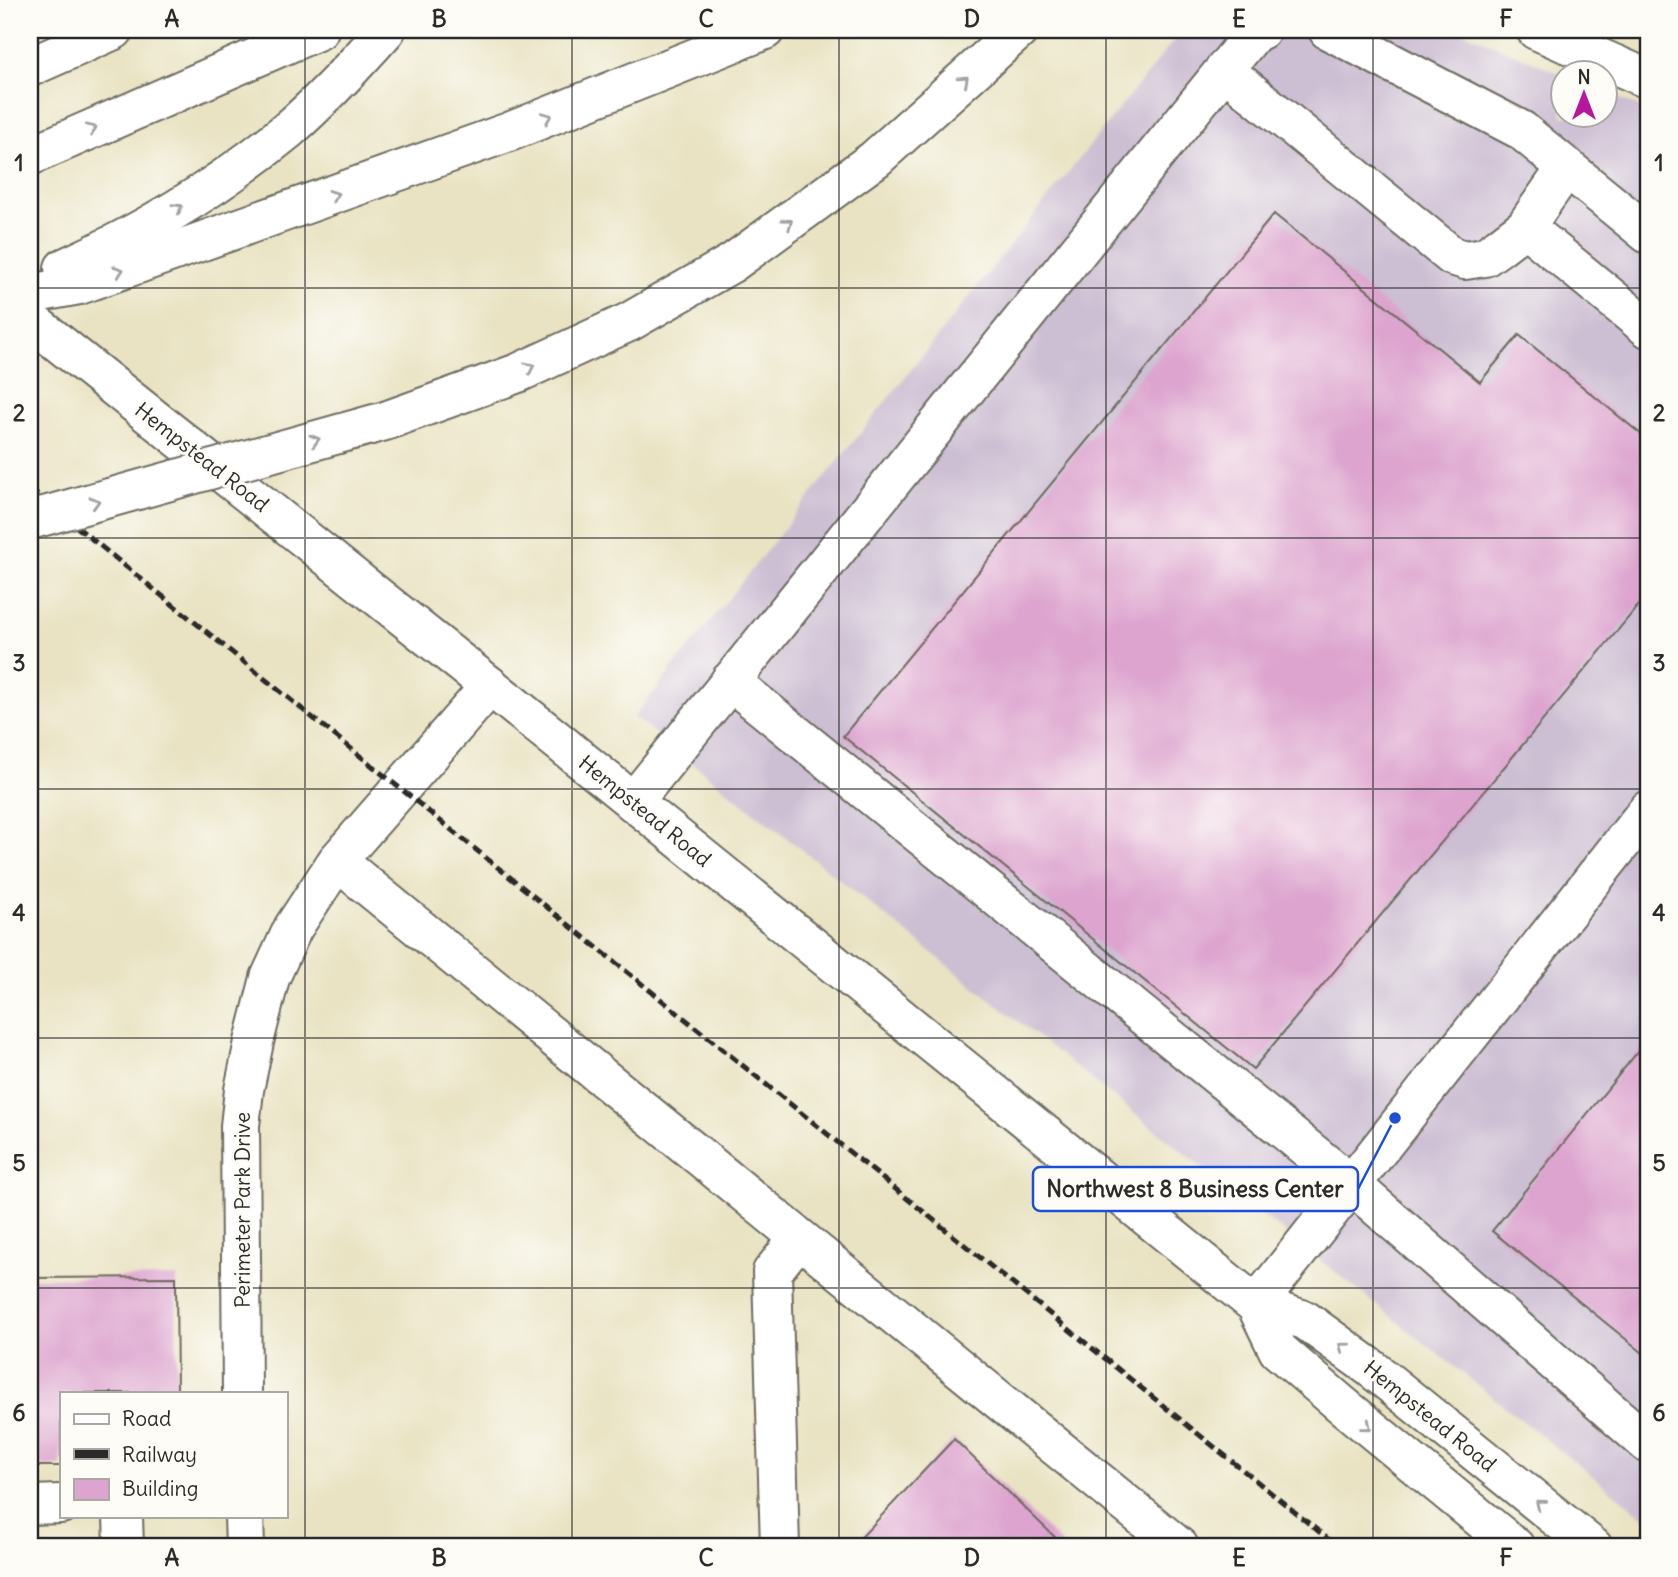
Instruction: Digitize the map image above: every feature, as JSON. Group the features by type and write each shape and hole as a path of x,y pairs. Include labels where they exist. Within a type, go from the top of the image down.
{"main road":[{"path":"30,67 114,30"},
{"path":"30,156 319,30"},
{"path":"30,283 145,228 242,166 329,92 386,30"},
{"path":"30,294 79,285 496,137 765,30"},
{"path":"30,520 385,421 518,373 629,322 732,262 875,159 1019,30"},
{"path":"633,802 1224,70 1255,32 1261,30"},
{"path":"1328,30 1521,130 1648,234"},
{"path":"1535,30 1648,79"},
{"path":"1224,70 1452,256 1465,260 1485,257 1525,227 1567,167"},
{"path":"1525,227 1648,328"},
{"name":"Hempstead Road","path":"30,320 490,686 1256,1306 1305,1320 1371,1368 1593,1547"},
{"path":"730,681 1352,1185 1648,1444"},
{"name":"Perimeter Park Drive","path":"242,1392 240,1126 244,1090 270,978 293,928 337,861 490,686"},
{"path":"1256,1306 1648,810"},
{"path":"337,861 1179,1547"},
{"path":"780,1547 772,1272 799,1238"},
{"name":"Hempstead Road","path":"1256,1306 1278,1350 1516,1547"},
{"path":"30,1505 60,1504"},
{"path":"123,1518 124,1547"},
{"path":"244,1518 245,1547"}],"shaded area":[{"path":"1182,30 1459,30 1548,68 1548,130 1618,130 1618,98 1648,111 1648,1520 634,717"}],"building":[{"path":"1274,214 1480,382 1519,335 1648,440 1648,594 1253,1069 843,736"},
{"path":"1648,1039 1648,1357 1492,1231"},
{"path":"176,1277 177,1392 60,1392 60,1466 30,1466 30,1278"},
{"path":"954,1439 1065,1547 852,1547"}],"railway":[{"path":"30,489 1338,1547"}],"place":[{"name":"Northwest 8 Business Center","path":"1395,1118"}]}
